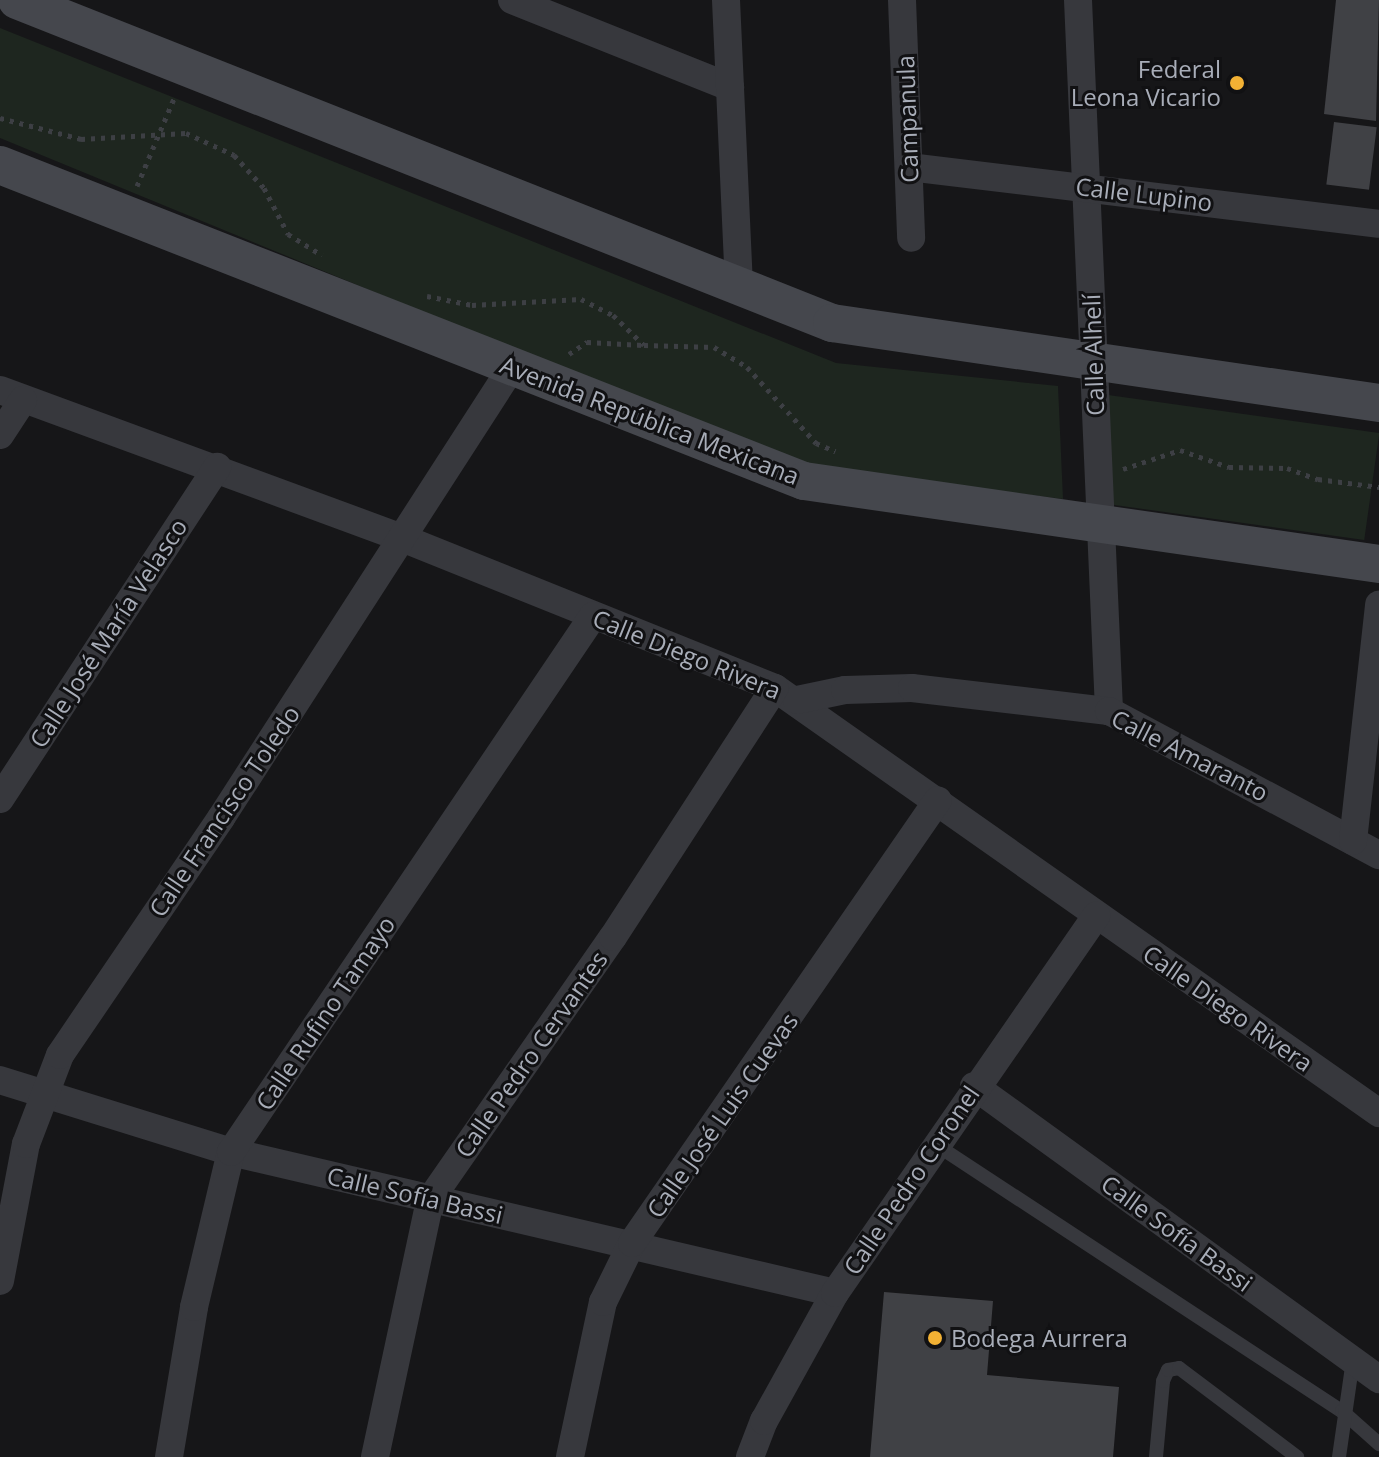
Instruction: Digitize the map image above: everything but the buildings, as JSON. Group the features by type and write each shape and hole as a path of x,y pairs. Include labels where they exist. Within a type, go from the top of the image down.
{"main road":[{"path":"17,0 832,323 1093,365 1379,403"},
{"name":"Avenida República Mexicana","path":"0,165 804,481 1100,527 1379,564"}],"street":[{"path":"512,0 730,87"},
{"path":"726,0 739,287"},
{"name":"Campanula","path":"902,0 911,238"},
{"name":"Calle Alhelí","path":"1078,0 1109,711"},
{"name":"Calle Lupino","path":"909,167 1379,224"},
{"name":"Calle Francisco Toledo","path":"0,1281 26,1144 42,1093 60,1055 512,367"},
{"path":"0,435 12,395"},
{"name":"Calle Diego Rivera","path":"12,395 217,467 402,538 786,694 1096,916 1379,1113"},
{"name":"Calle José María Velasco","path":"0,799 217,467"},
{"path":"1353,841 1379,604"},
{"name":"Calle Rufino Tamayo","path":"169,1457 194,1307 231,1152 593,616"},
{"name":"Calle Amaranto","path":"786,694 912,688 1109,711 1379,855"},
{"name":"Calle Pedro Cervantes","path":"375,1457 430,1200 786,694"},
{"name":"Calle José Luis Cuevas","path":"570,1457 603,1302 632,1243 938,800"},
{"name":"Calle Pedro Coronel","path":"750,1457 835,1293 974,1086 1096,916"},
{"name":"Calle Sofía Bassi","path":"0,1080 231,1152 430,1200 632,1243 835,1293"},
{"name":"Calle Sofía Bassi","path":"974,1086 1379,1379"}],"lane":[{"path":"935,1144 1342,1411 1379,1444"},
{"path":"1339,1457 1342,1411 1353,1360"},
{"path":"1156,1457 1163,1381 1168,1370 1179,1368 1297,1457"}],"path":[{"path":"131,202 178,87"},
{"path":"0,118 81,139 186,133 234,155 264,188 288,234 335,262"},
{"path":"420,294 472,305 581,299 613,315 644,345"},
{"path":"561,365 587,342 714,347 747,367 816,443 841,453"},
{"path":"1117,472 1153,455 1180,450 1229,467 1287,468 1318,479 1379,487"}],"shaded area":[{"path":"0,28 836,363 1058,386 1063,499 795,465 0,138"},
{"path":"1101,394 1379,433 1364,540 1086,501"}],"place":[{"name":"Federal Leona Vicario","path":"1237,83"},
{"name":"Bodega Aurrera","path":"935,1338"}]}
